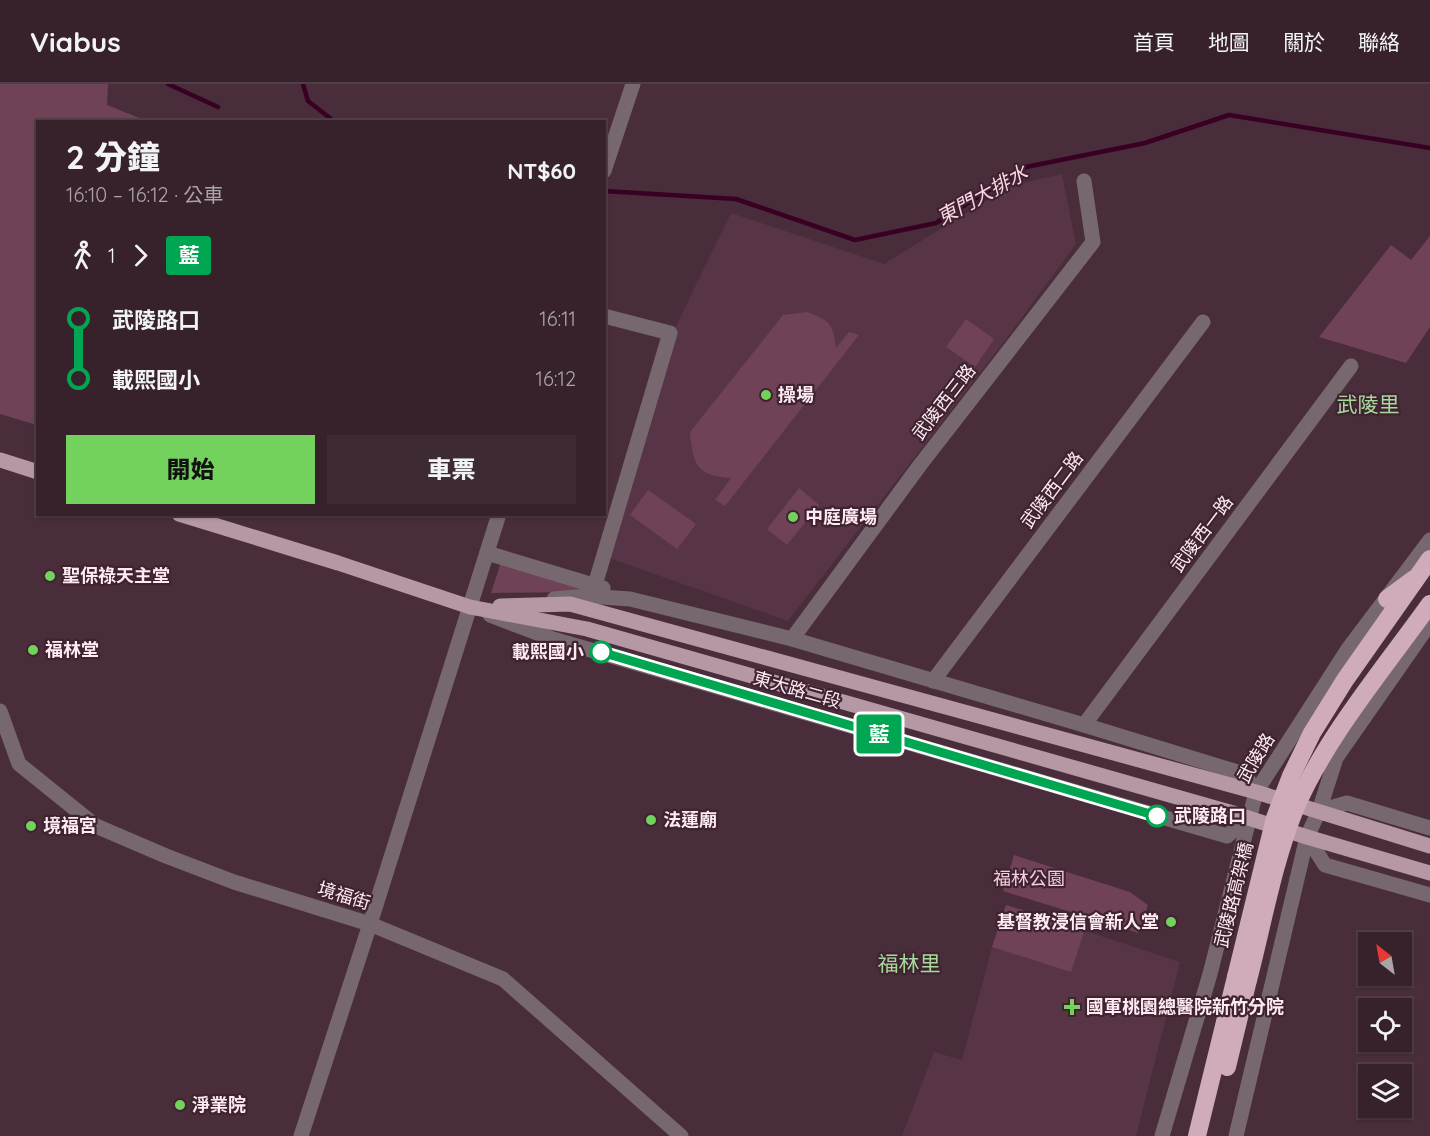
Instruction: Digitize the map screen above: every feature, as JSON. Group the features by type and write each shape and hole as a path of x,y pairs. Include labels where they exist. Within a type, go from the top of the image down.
{"highway":[{"name":"武陵路高架橋","path":"1210,1136 1275,818 1291,776 1312,733 1345,680 1430,559"},
{"path":"1387,598 1430,568"},
{"name":"武陵路高架橋","path":"1197,1136 1284,840 1310,780 1340,729 1430,604"}],"main road":[{"path":"0,460 36,471"},
{"name":"東大路二段","path":"185,516 338,563 470,608 587,629 1248,818 1430,873"},
{"name":"東大路二段","path":"470,608 570,604 1256,792 1430,846"}],"street":[{"path":"606,167 633,84"},
{"name":"武陵西三路","path":"792,639 920,465 1093,242 1084,181"},
{"path":"595,585 670,333 606,317"},
{"name":"武陵西二路","path":"933,681 1203,322"},
{"name":"武陵西一路","path":"1084,725 1351,366"},
{"path":"301,1136 498,516"},
{"name":"武陵路","path":"1162,1136 1210,974 1256,792 1348,649 1430,540"},
{"name":"東大路二段","path":"487,553 595,585 630,599 792,639 1244,774 1256,792"},
{"name":"東大路二段","path":"470,608 587,596 630,599"},
{"name":"東大路二段","path":"470,608 552,639 1227,836 1248,818"},
{"path":"1236,1136 1307,837 1319,811 1336,758 1430,623"},
{"name":"境福街","path":"0,711 19,764 96,826 234,882 370,924 503,979 681,1136"},
{"path":"1319,811 1347,803 1430,828"},
{"path":"1307,837 1325,865 1430,895"}],"shaded area":[{"path":"1062,174 1076,244 1006,339 788,621 609,558 675,328 731,213 884,264 1010,186"},
{"name":"國軍桃園總醫院新竹分院","path":"1006,905 1180,962 1136,1136 902,1136 934,1052 962,1060 992,947"}],"green space":[{"path":"0,84 108,84 107,105 144,120 36,120 36,425 0,414"},
{"path":"1430,236 1430,327 1406,363 1319,337 1391,245 1411,260"},
{"path":"807,312 829,324 836,348 849,332 859,335 725,506 715,500 731,478 710,474 698,466 690,432 783,315"},
{"path":"966,319 994,339 975,367 946,347"},
{"name":"中庭廣場","path":"799,488 819,505 787,545 767,529"},
{"path":"648,490 696,524 677,549 630,515"},
{"path":"501,562 593,592 491,593"},
{"name":"福林公園","path":"1014,855 1130,892 1148,905 1138,933 1003,891"},
{"path":"1006,905 1085,929 1071,972 992,947"}],"waterway":[{"path":"168,84 218,107"},
{"name":"東門大排水","path":"303,84 308,101 332,120"},
{"name":"東門大排水","path":"606,191 736,199 855,240 936,223 1026,167 1145,143 1229,115 1430,148"}],"bus line":[{"name":"藍","path":"601,652 1157,816"}],"place":[{"name":"操場","path":"766,395"},
{"name":"中庭廣場","path":"793,517"},
{"name":"聖保祿天主堂","path":"50,576"},
{"name":"福林堂","path":"33,650"},
{"name":"載熙國小","path":"601,652"},
{"name":"武陵路口","path":"1157,816"},
{"name":"法蓮廟","path":"651,820"},
{"name":"境福宮","path":"31,826"},
{"name":"基督教浸信會新人堂","path":"1171,922"},
{"name":"國軍桃園總醫院新竹分院","path":"1072,1007"},
{"name":"淨業院","path":"180,1105"}],"district":[{"name":"武陵里","path":"1368,405"},
{"name":"福林里","path":"909,964"}]}
